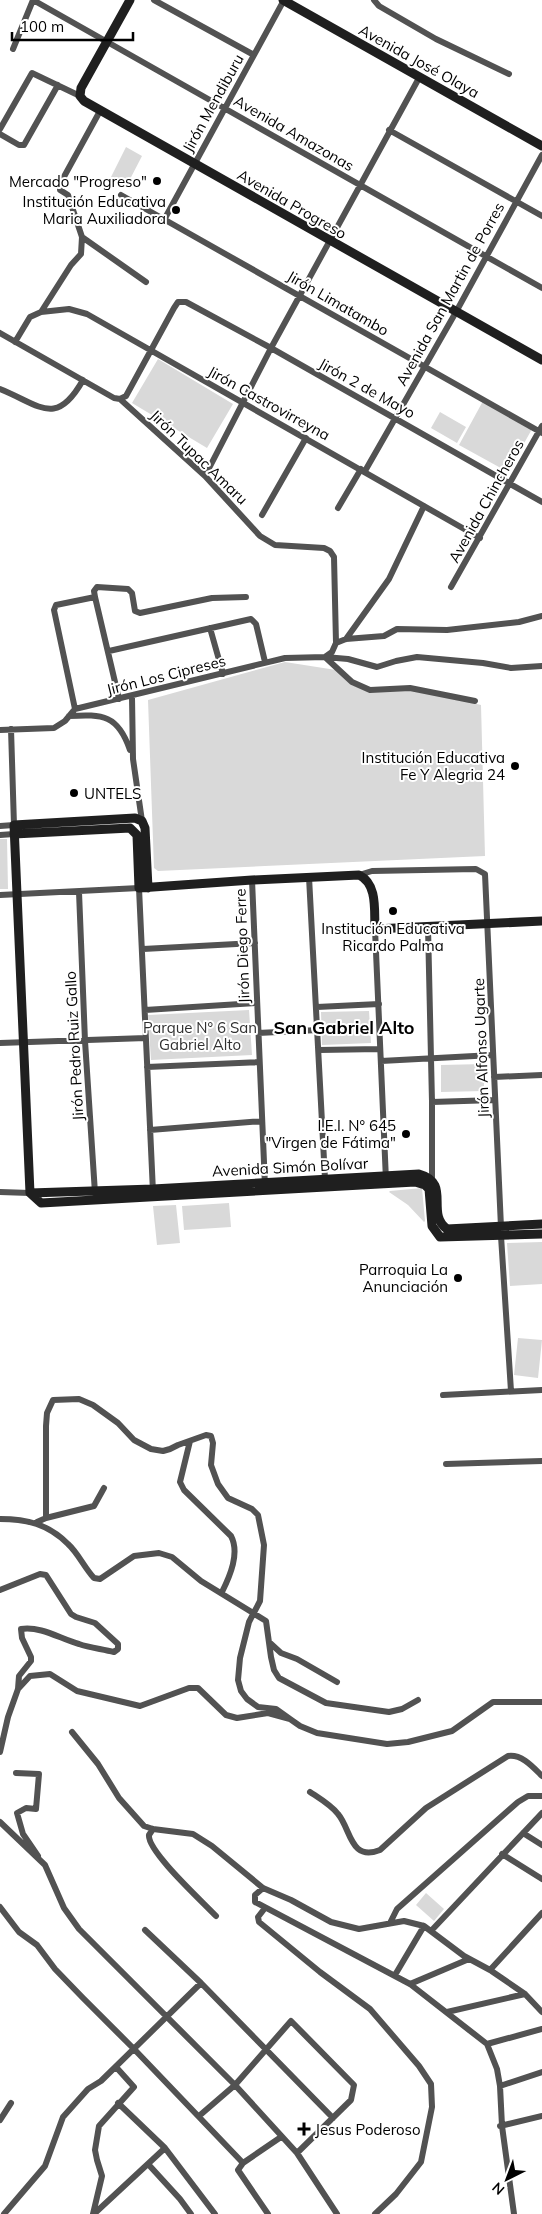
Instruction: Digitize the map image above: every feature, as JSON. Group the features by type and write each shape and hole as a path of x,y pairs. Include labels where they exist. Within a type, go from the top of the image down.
{"street":[{"path":"13,49 33,0"},
{"name":"Avenida Amazonas","path":"33,0 542,288"},
{"path":"80,96 81,88 130,0"},
{"path":"154,0 254,55"},
{"name":"Jirón Mendiburu","path":"164,220 284,0"},
{"name":"Avenida José Olaya","path":"284,0 542,147"},
{"path":"374,0 379,6 436,39 509,74"},
{"name":"Avenida Progreso","path":"0,129 31,75 35,74 80,96 84,101 100,111 542,360"},
{"path":"205,476 271,348 419,78"},
{"path":"0,134 19,146 24,145 58,85"},
{"path":"15,342 30,317 41,312 70,265 81,254 82,237 68,195 60,190 60,184 100,111"},
{"path":"389,130 542,216"},
{"name":"Avenida San Martin de Porres","path":"338,508 395,418 456,312 516,201 542,147"},
{"name":"Jirón Limatambo","path":"121,195 541,430"},
{"path":"82,237 146,282"},
{"name":"Jirón 2 de Mayo","path":"150,350 178,302 186,302 271,348 542,502"},
{"name":"Jirón Castrovirreyna","path":"41,312 68,309 87,314 480,538"},
{"name":"Jirón Tupac Amaru","path":"0,333 114,398 120,399 205,476 260,536 275,545 288,547 314,546 330,551 334,557 336,643"},
{"path":"120,399 126,396 150,350"},
{"path":"0,389 50,410 60,408 73,397 83,380"},
{"name":"Avenida Chincheros","path":"451,587 541,430"},
{"path":"262,514 306,438"},
{"path":"346,639 389,579 424,506"},
{"path":"119,699 94,591 97,587 128,589 132,594 135,610 140,613 212,598 246,597"},
{"path":"0,730 54,728 65,721 75,709 54,610 56,605 95,596"},
{"path":"475,701 410,688 370,690 352,682 325,657 332,652 336,643 346,639 384,636 397,629 447,630 518,622 542,616"},
{"path":"109,651 251,619 256,624 265,662"},
{"path":"210,628 223,674"},
{"name":"Jirón Los Cipreses","path":"75,709 285,658 325,657 348,660 377,668 396,661 417,657 483,663 511,668 542,666"},
{"path":"132,696 133,758 142,821 145,828 142,949 153,1192"},
{"path":"69,716 95,714 106,717 116,724 126,740 133,758"},
{"path":"11,729 30,1193"},
{"path":"0,835 14,830 135,818 142,821"},
{"path":"0,826 14,830 130,828 137,835 143,888"},
{"name":"Jirón Alfonso Ugarte","path":"359,875 366,872 383,870 482,870 485,874 501,1231 511,1391"},
{"path":"0,895 79,892 309,877 359,875 368,880 372,887 375,929 386,1179"},
{"path":"309,877 325,1179"},
{"name":"Jirón Diego Ferre","path":"252,880 265,1186"},
{"name":"Jirón Pedro Ruiz Gallo","path":"79,892 85,1041 95,1196"},
{"path":"375,929 542,921"},
{"path":"428,926 432,1102 431,1185 436,1187 439,1220 447,1229 542,1234"},
{"path":"142,949 255,943"},
{"path":"145,1010 257,1003"},
{"path":"317,1007 378,1004"},
{"path":"258,1033 318,1030"},
{"path":"0,1044 146,1038"},
{"path":"319,1050 380,1049"},
{"path":"381,1061 493,1055"},
{"path":"147,1067 260,1062"},
{"path":"494,1077 542,1075"},
{"path":"432,1102 495,1100"},
{"path":"150,1130 262,1121"},
{"name":"Avenida Simón Bolívar","path":"30,1193 41,1204 95,1196 386,1179 419,1174 431,1185"},
{"name":"Avenida Simón Bolívar","path":"265,1186 325,1179 386,1179"},
{"name":"Avenida Simón Bolívar","path":"0,1192 95,1196"},
{"path":"501,1231 542,1224"},
{"path":"444,1395 542,1390"},
{"path":"46,1518 46,1428 47,1414 53,1400 79,1399 93,1405 118,1423 134,1440 151,1449 163,1451 206,1435 211,1436 213,1443 211,1465 224,1494 252,1509 258,1515 264,1546 260,1601 249,1622 240,1658 238,1680 241,1691 247,1700 258,1707 276,1709 300,1726 317,1733 389,1744 408,1742 452,1731 493,1702 542,1702"},
{"path":"190,1441 180,1482 184,1490 231,1536 235,1543 229,1578 222,1592"},
{"path":"446,1464 542,1461"},
{"path":"0,1518 36,1522 94,1506 104,1488"},
{"path":"36,1522 68,1544 94,1578 100,1579 134,1556 159,1553 172,1557 201,1581 222,1592 266,1621 274,1670 278,1678 326,1703 389,1712 402,1709 418,1700"},
{"path":"0,1590 40,1574 46,1575 74,1616 101,1627 118,1644 118,1649 114,1652 78,1644 45,1631 21,1629 22,1638 31,1661 19,1676 18,1688 8,1717 0,1752"},
{"path":"269,1642 281,1652 297,1658 337,1682"},
{"path":"18,1688 30,1676 50,1674 76,1691 140,1706 189,1688 198,1688 226,1715 236,1718 268,1713 290,1719"},
{"path":"532,1702 542,1708"},
{"path":"72,1732 98,1764 119,1798 137,1822 153,1829 193,1834 212,1846 263,1888 291,1900 331,1922 347,1927 368,1928 404,1921 424,1926 469,1959 490,1970 525,1994 542,2012"},
{"path":"310,1792 337,1813 356,1848 364,1852 373,1852 384,1846 426,1808 508,1756 513,1755 529,1763 542,1776"},
{"path":"16,1773 39,1774 36,1809 26,1808 17,1813 23,1834 45,1865 64,1908 79,1928 235,2085 297,2153 337,2214"},
{"path":"390,1923 397,1908 518,1802 528,1796 542,1796"},
{"path":"431,1930 542,1813"},
{"path":"0,1822 45,1865"},
{"path":"153,1829 149,1834 151,1844 167,1865 216,1916"},
{"path":"523,1832 542,1845"},
{"path":"502,1854 542,1878"},
{"path":"263,1888 254,1898 255,1902 410,1984 487,2044 497,2069 500,2086 500,2126 514,2214"},
{"path":"0,1908 19,1932 37,1945 76,1991 243,2163"},
{"path":"266,1908 258,1917 259,1922 320,1972 370,2009 419,2066 431,2084 432,2107 421,2162 396,2194 375,2214"},
{"path":"490,1970 542,1913"},
{"path":"395,1975 424,1926"},
{"path":"145,1930 333,2118"},
{"path":"410,1984 469,1959"},
{"path":"4,2214 45,2166 63,2117 88,2089 101,2082 201,1984"},
{"path":"447,2012 525,1994"},
{"path":"199,2116 235,2085 291,2021 322,2050 354,2086 351,2100 297,2153"},
{"path":"487,2044 542,2029"},
{"path":"93,2214 102,2176 96,2160 95,2150 99,2126 134,2087 116,2068"},
{"path":"500,2086 542,2072"},
{"path":"0,2120 11,2103"},
{"path":"118,2103 165,2148 215,2214"},
{"path":"500,2126 542,2116"},
{"path":"268,2214 238,2170 243,2163 281,2137"},
{"path":"93,2214 165,2148"},
{"path":"148,2164 176,2193 191,2214"}],"green space":[{"path":"126,147 142,156 127,185 111,177"},
{"path":"158,359 233,404 207,448 132,403"},
{"path":"483,401 532,429 508,472 459,445"},
{"path":"440,412 466,427 457,443 431,428"},
{"path":"285,662 336,670 352,685 371,692 409,689 481,705 485,856 158,871 154,868 148,700"},
{"path":"0,839 7,839 8,889 0,889"},
{"name":"Parque N° 6 San Gabriel Alto","path":"249,1010 252,1055 151,1060 148,1015"},
{"path":"369,1011 371,1043 322,1045 321,1012"},
{"path":"484,1064 484,1091 441,1092 441,1065"},
{"path":"422,1188 424,1222 408,1205 389,1192"},
{"path":"229,1203 231,1227 184,1230 182,1206"},
{"path":"176,1205 180,1243 157,1245 153,1206"},
{"path":"542,1242 542,1284 510,1286 507,1243"},
{"path":"518,1338 542,1340 538,1378 514,1375"},
{"path":"426,1893 444,1909 434,1921 416,1905"}],"place":[{"name":"Mercado \"Progreso\"","path":"157,181"},
{"name":"Institución Educativa Maria Auxiliadora","path":"176,210"},
{"name":"Institución Educativa Fe Y Alegria 24","path":"515,766"},
{"name":"UNTELS","path":"74,793"},
{"name":"Institución Educativa Ricardo Palma","path":"393,911"},
{"name":"I.E.I. N° 645 \"Virgen de Fátima\"","path":"406,1134"},
{"name":"Parroquia La Anunciación","path":"458,1278"},
{"name":"Jesus Poderoso","path":"304,2129"}],"district":[{"name":"San Gabriel Alto","path":"344,1027"}]}
